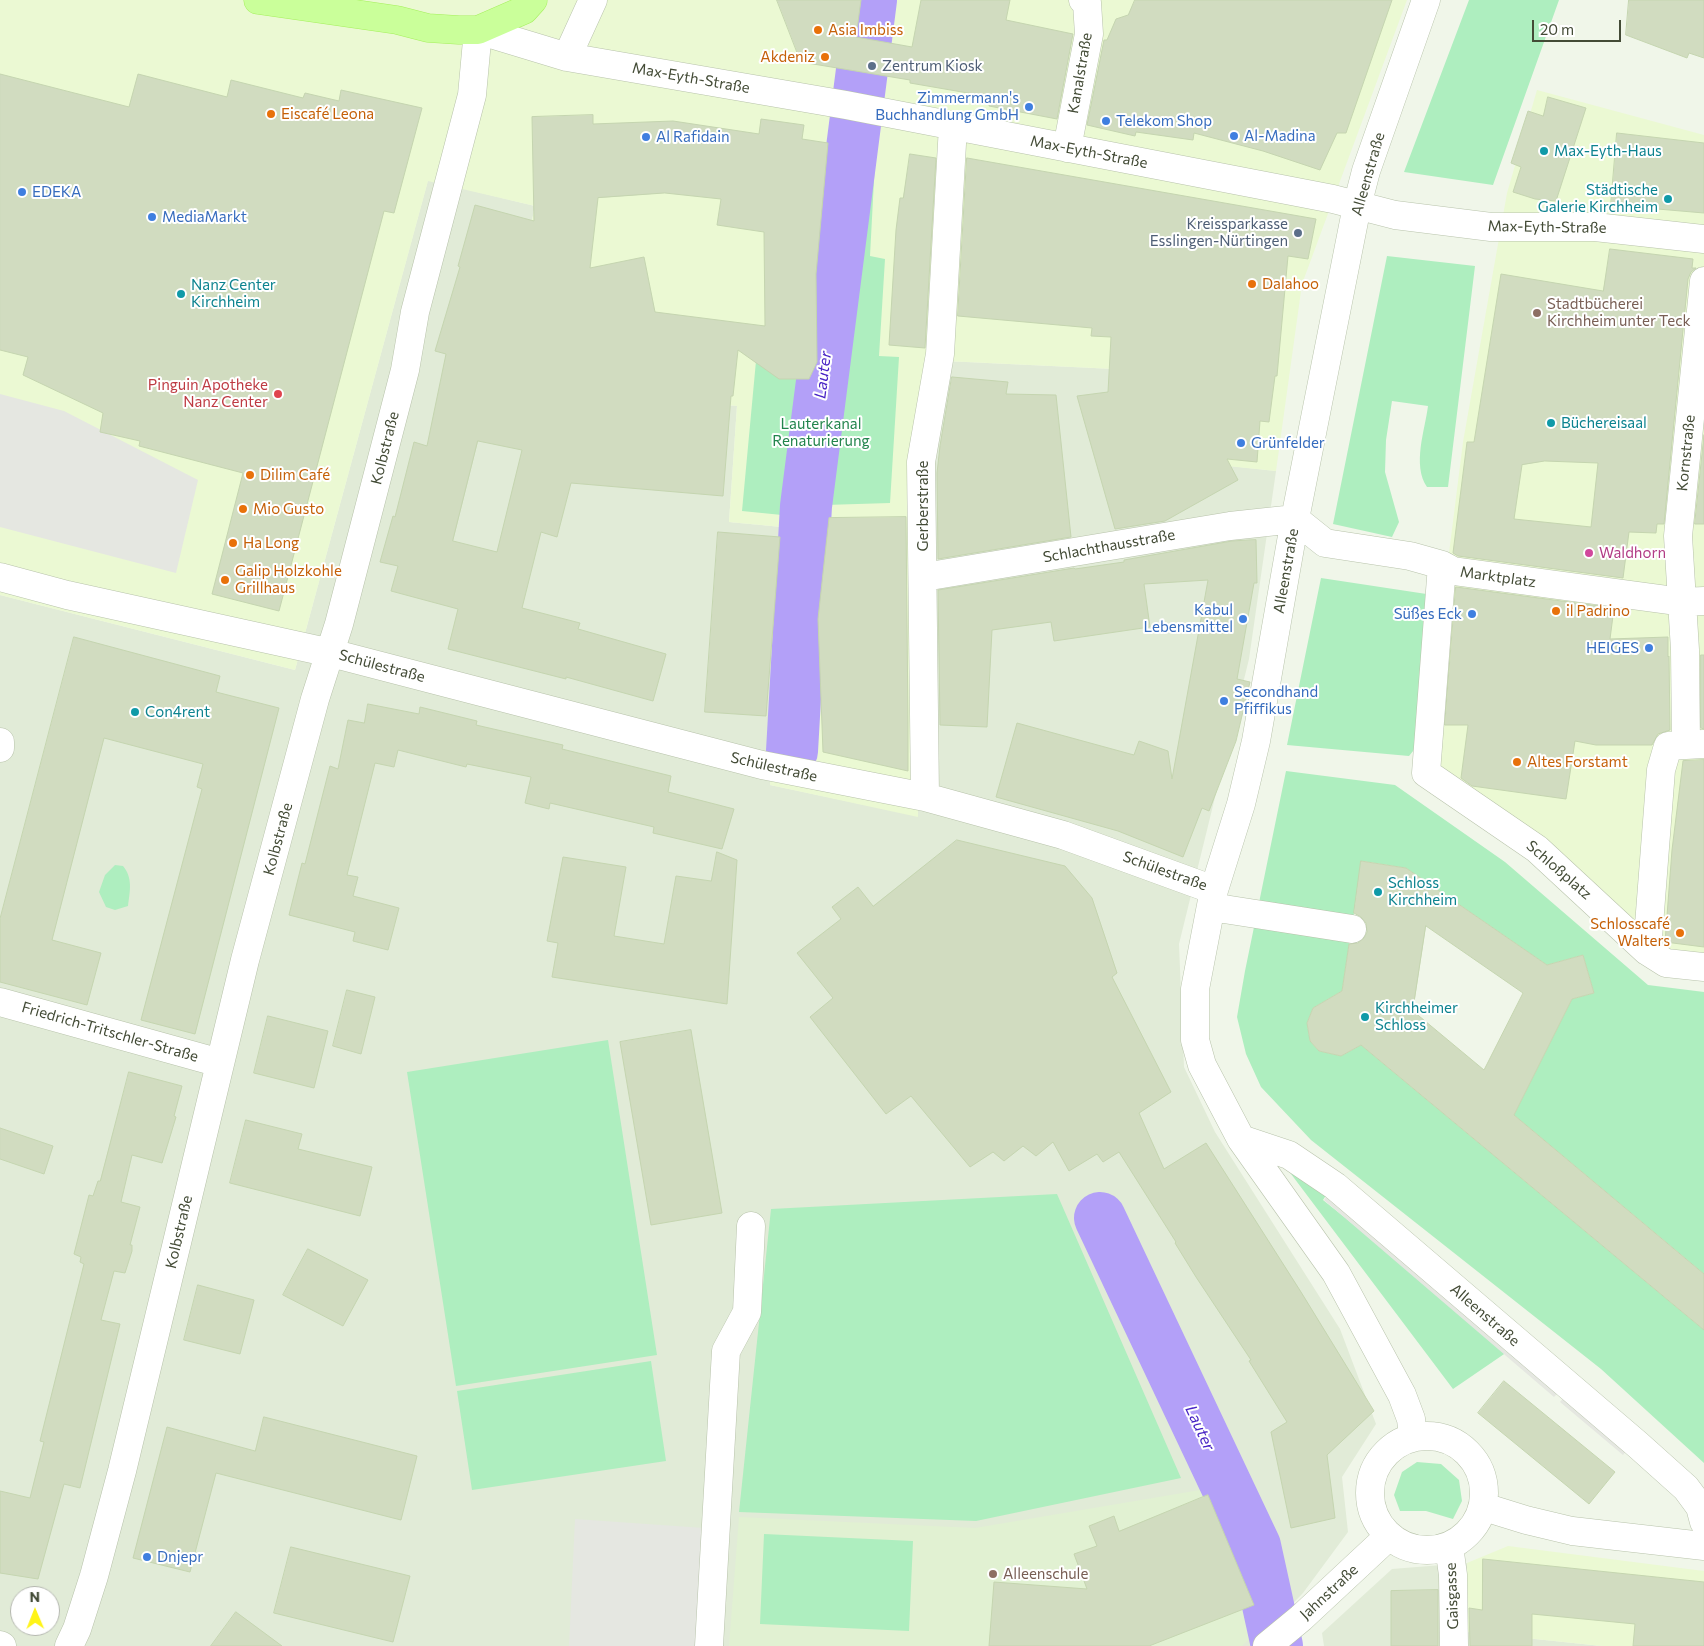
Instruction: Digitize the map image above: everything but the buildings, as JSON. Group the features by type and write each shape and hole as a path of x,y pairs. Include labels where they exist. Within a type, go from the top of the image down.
{"main road":[{"path":"258,0 397,20 428,28 459,30 478,30 524,10 533,0"}],"street":[{"path":"567,57 593,0"},
{"name":"Kanalstraße","path":"1067,148 1089,34 1087,3 1083,0"},
{"name":"Alleenstraße","path":"1413,1436 1411,1419 1402,1394 1336,1273 1241,1139 1202,1065 1195,1040 1195,989 1213,898 1256,742 1296,519 1357,206 1366,171 1426,0"},
{"name":"Max-Eyth-Straße","path":"478,30 567,57 846,105 1334,199 1395,215 1491,227 1595,227 1704,239"},
{"name":"Kolbstraße","path":"69,1646 77,1629 94,1576 122,1471 220,1063 402,380 415,312 472,95 478,30"},
{"name":"Gerberstraße","path":"925,797 924,577 921,462 940,354 953,126"},
{"name":"Kornstraße","path":"1693,602 1678,536 1704,281"},
{"name":"Schlachthausstraße","path":"924,577 1230,526 1296,519"},
{"name":"Marktplatz","path":"1296,519 1324,543 1410,556 1442,565 1452,571 1693,602"},
{"name":"Schloßplatz","path":"1442,565 1426,773 1538,848 1647,951"},
{"name":"Schülestraße","path":"0,577 67,595 331,652 768,767 925,797 1063,835 1213,898 1352,929"},
{"path":"1693,602 1685,650 1695,744 1668,746 1661,770 1647,951 1666,963 1704,967"},
{"path":"0,742 0,748"},
{"name":"Friedrich-Tritschler-Straße","path":"0,1002 220,1063"},
{"name":"Alleenstraße","path":"1241,1139 1289,1155 1335,1186 1686,1488 1700,1507 1704,1522"},
{"path":"709,1646 726,1351 747,1312 751,1226"},
{"path":"1413,1436 1438,1436 1461,1446 1478,1465 1484,1490 1484,1507 1468,1533 1449,1546 1428,1551 1407,1548 1388,1537 1371,1510 1370,1479 1385,1452 1413,1436"},
{"path":"1484,1507 1572,1531 1704,1546"},
{"name":"Jahnstraße","path":"1267,1646 1301,1618 1388,1537"},
{"name":"Gaisgasse","path":"1449,1546 1453,1575 1454,1646"}],"shaded area":[{"path":"0,0 1407,0 1302,284 1276,471 1148,458 1136,370 924,360 914,448 918,817 770,785 793,528 729,522 737,406 498,381 535,206 428,181 295,670 0,595"},
{"path":"1537,90 1704,135 1704,958 1664,953 1435,771 1448,561 1463,442 1507,193"},
{"path":"428,180 535,206 498,381 737,406 729,522 793,528 770,785 918,816 914,448 924,360 1137,370 1148,457 1276,471 1249,659 1179,944 1184,1067 1215,1132 1340,1329 1376,1424 1342,1477 1348,1532 1303,1593 1257,1640 1259,1646 0,1646 0,595 295,670"},
{"path":"0,394 64,411 198,480 176,573 0,527"},
{"path":"1330,1192 1562,1389 1554,1397 1324,1200"},
{"path":"1568,1393 1630,1446 1623,1455 1560,1402"},
{"name":"Alleenschule","path":"1218,1487 1269,1619 1242,1646 729,1646 739,1517 975,1528"},
{"path":"575,1519 704,1528 697,1646 569,1646"},
{"path":"1508,1546 1704,1571 1704,1646 1602,1646 1468,1632 1467,1563"},
{"path":"1467,1563 1468,1632 1602,1646 1324,1646 1322,1633 1392,1569"}],"green space":[{"path":"1469,0 1559,0 1493,185 1404,172"},
{"name":"Lauterkanal Renaturierung","path":"836,154 875,161 870,256 885,259 879,356 899,357 890,503 825,505 792,516 742,511 756,361 829,361"},
{"path":"1387,256 1475,266 1448,487 1427,487 1420,468 1422,436 1428,406 1392,401 1386,440 1385,472 1399,522 1392,537 1333,524"},
{"path":"1321,578 1433,595 1418,745 1409,756 1287,745"},
{"path":"1286,771 1395,785 1505,862 1648,985 1704,992 1704,1283 1703,1273 1514,1115 1572,999 1594,993 1583,955 1547,965 1406,868 1362,861 1342,991 1313,1008 1307,1023 1310,1041 1319,1051 1341,1056 1361,1045 1704,1330 1704,1463 1601,1369 1311,1140 1261,1087 1246,1054 1237,1017"},
{"path":"115,865 123,866 128,875 130,885 128,906 115,910 106,907 99,892 105,875"},
{"path":"608,1040 657,1355 456,1386 407,1072"},
{"path":"1282,1162 1328,1192 1323,1200 1510,1350 1453,1389"},
{"path":"1057,1194 1181,1478 976,1521 739,1512 771,1209"},
{"path":"651,1361 666,1461 472,1490 457,1391"},
{"path":"1417,1462 1441,1464 1459,1480 1462,1501 1453,1519 1426,1511 1400,1511 1394,1495 1402,1472"},
{"path":"764,1534 913,1541 909,1631 760,1624"}],"waterway":[{"name":"Lauter","path":"792,751 806,506 871,0"},
{"name":"Lauter","path":"1100,1218 1255,1546 1277,1646"}],"place":[{"name":"Asia Imbiss","path":"818,30"},
{"name":"Akdeniz","path":"825,57"},
{"name":"Zentrum Kiosk","path":"872,66"},
{"name":"Zimmermann's Buchhandlung GmbH","path":"1029,107"},
{"name":"Eiscafé Leona","path":"271,114"},
{"name":"Telekom Shop","path":"1106,121"},
{"name":"Al-Madina","path":"1234,136"},
{"name":"Al Rafidain","path":"646,137"},
{"name":"Max-Eyth-Haus","path":"1544,151"},
{"name":"EDEKA","path":"22,192"},
{"name":"Städtische Galerie Kirchheim","path":"1668,199"},
{"name":"MediaMarkt","path":"152,217"},
{"name":"Kreissparkasse Esslingen-Nürtingen","path":"1298,233"},
{"name":"Dalahoo","path":"1252,284"},
{"name":"Nanz Center Kirchheim","path":"181,294"},
{"name":"Stadtbücherei Kirchheim unter Teck","path":"1537,313"},
{"name":"Pinguin Apotheke Nanz Center","path":"278,394"},
{"name":"Büchereisaal","path":"1551,423"},
{"name":"Grünfelder","path":"1241,443"},
{"name":"Dilim Café","path":"250,475"},
{"name":"Mio Gusto","path":"243,509"},
{"name":"Ha Long","path":"233,543"},
{"name":"Waldhorn","path":"1589,553"},
{"name":"Galip Holzkohle Grillhaus","path":"225,580"},
{"name":"il Padrino","path":"1556,611"},
{"name":"Süßes Eck","path":"1472,614"},
{"name":"Kabul Lebensmittel","path":"1243,619"},
{"name":"HEIGES","path":"1649,648"},
{"name":"Secondhand Pfiffikus","path":"1224,701"},
{"name":"Con4rent","path":"135,712"},
{"name":"Altes Forstamt","path":"1517,762"},
{"name":"Schloss Kirchheim","path":"1378,892"},
{"name":"Schlosscafé Walters","path":"1680,933"},
{"name":"Kirchheimer Schloss","path":"1365,1017"},
{"name":"Dnjepr","path":"147,1557"},
{"name":"Alleenschule","path":"993,1574"}]}
